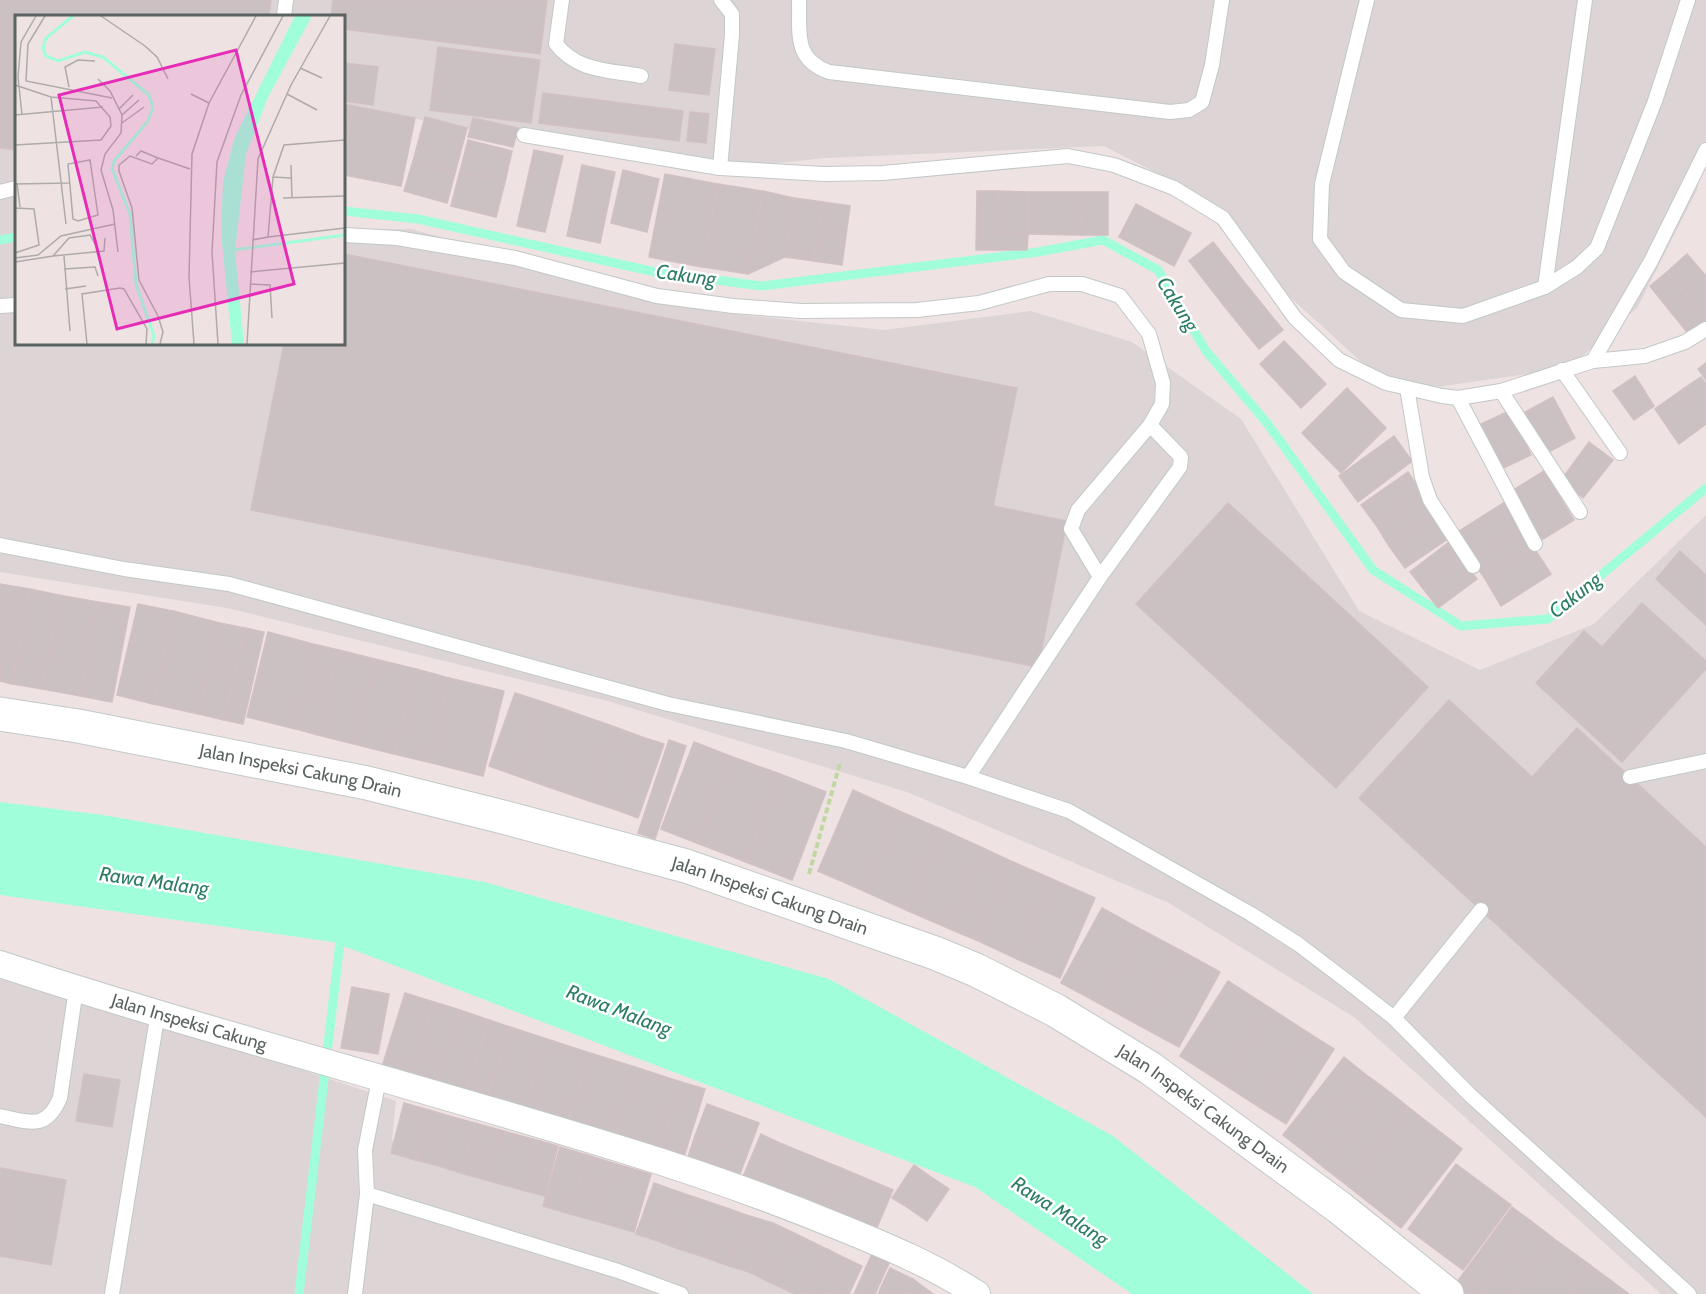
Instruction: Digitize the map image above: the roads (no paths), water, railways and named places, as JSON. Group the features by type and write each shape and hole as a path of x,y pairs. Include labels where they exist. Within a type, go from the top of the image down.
{"street":[{"name":"Jalan Inspeksi Cakung Drain","path":"0,714 78,726 367,783 624,848 686,866 935,953 976,970 1095,1034 1150,1068 1340,1208 1447,1294"},
{"name":"Jalan Inspeksi Cakung","path":"0,964 76,989 379,1079"},
{"path":"379,1079 526,1118 763,1195 923,1263 977,1294"}],"lane":[{"path":"284,15 286,0"},
{"path":"562,0 556,44 564,55 579,65 641,76"},
{"path":"720,168 732,35 732,14 721,0"},
{"path":"799,0 800,45 812,66 830,72 1170,112 1189,110 1202,102 1212,65 1222,0"},
{"path":"1367,0 1322,184 1320,239 1344,272 1401,310 1463,316 1545,287 1577,267 1597,248 1655,101 1688,0"},
{"path":"1545,287 1585,0"},
{"path":"524,135 720,168 844,175 1068,156 1096,159 1139,172 1193,198 1223,218 1295,318 1339,360 1359,372 1407,388 1458,399 1501,391 1593,361 1645,356 1685,342 1706,329"},
{"path":"1593,361 1651,261 1706,150"},
{"path":"0,192 15,188"},
{"path":"345,235 397,238 516,258 657,296 801,311 917,310 979,303 1049,284 1082,284 1120,296 1149,334 1163,383 1162,404 1150,425 1088,496 1072,520 1071,529 1100,577"},
{"path":"0,306 15,305"},
{"path":"1562,370 1620,453"},
{"path":"1407,388 1422,477 1430,500 1473,566"},
{"path":"1501,391 1580,512"},
{"path":"1458,399 1535,544"},
{"path":"968,777 1100,577 1180,467 1181,457 1150,425"},
{"path":"0,545 124,569 229,584 668,704 846,741 968,777 1070,811 1251,914 1298,944 1394,1018 1470,1095 1689,1294"},
{"path":"1630,777 1706,761"},
{"path":"1394,1018 1481,910"},
{"path":"0,1116 37,1123 53,1115 60,1098 76,989"},
{"path":"112,1294 158,1012"},
{"path":"355,1294 367,1194 365,1150 379,1079"},
{"path":"367,1194 618,1271 681,1294"}],"water":[{"name":"Rawa Malang","path":"0,802 103,815 484,882 829,979 1113,1136 1313,1294 1132,1294 975,1187 333,942 0,895"}],"waterway":[{"name":"Cakung","path":"345,211 418,219 655,272 762,286 1038,252 1103,240 1158,270 1206,351 1267,423 1373,570 1461,626 1548,619 1706,488"},
{"name":"Cakung","path":"0,240 15,237"},
{"path":"299,1294 341,933"}]}
